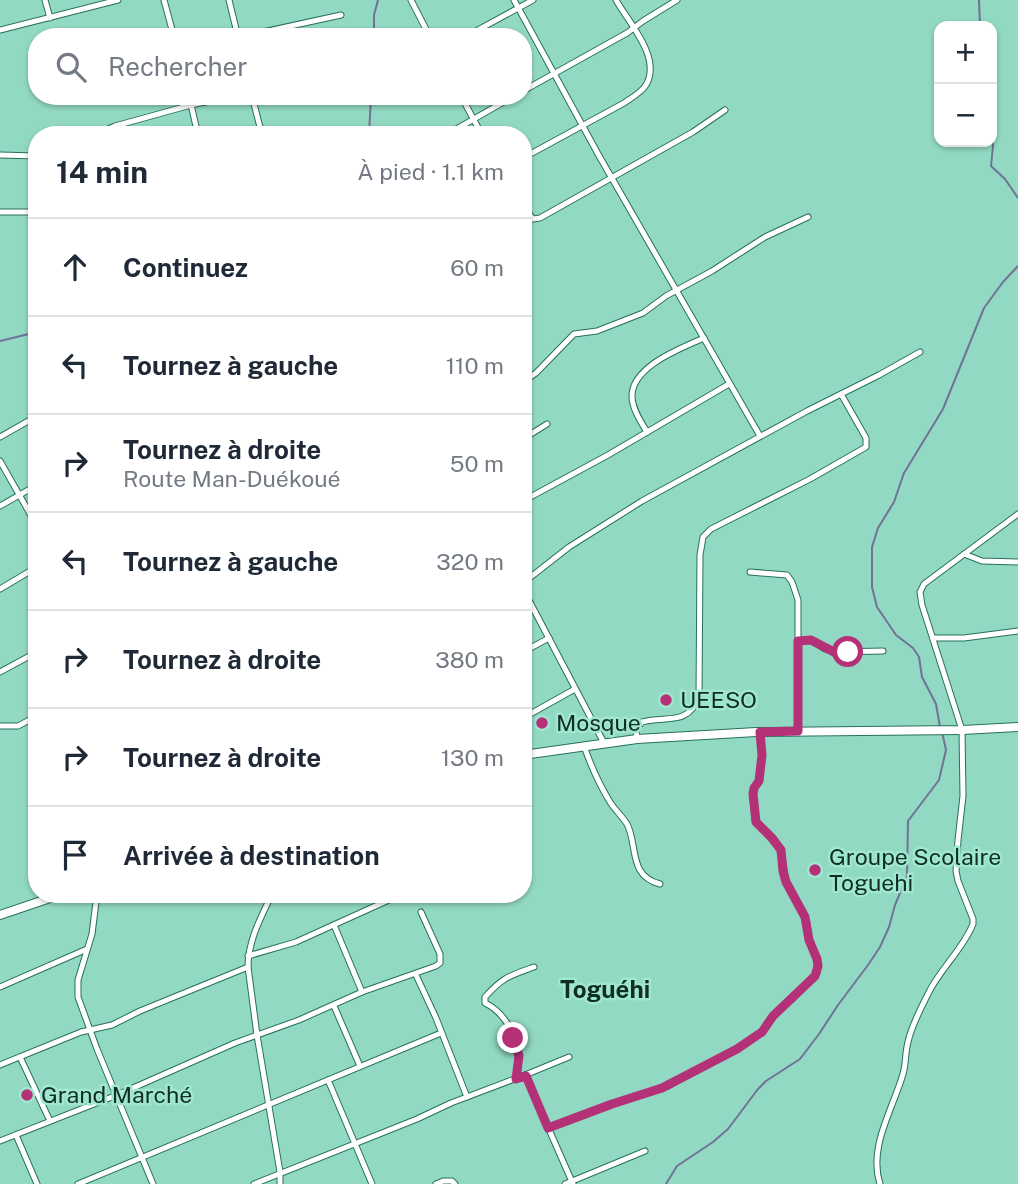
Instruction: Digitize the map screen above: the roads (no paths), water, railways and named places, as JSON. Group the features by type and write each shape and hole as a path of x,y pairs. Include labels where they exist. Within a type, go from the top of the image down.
{"main road":[{"path":"532,754 637,738 760,732 1018,727"},
{"path":"0,915 35,903"}],"street":[{"path":"45,0 50,18"},
{"path":"0,30 118,0"},
{"path":"164,0 172,28"},
{"path":"229,0 237,28"},
{"path":"411,0 425,28"},
{"path":"514,0 530,28"},
{"path":"482,28 533,0"},
{"path":"532,153 624,103 646,85 650,59 616,0"},
{"path":"532,86 628,33 677,0"},
{"path":"281,28 341,15"},
{"path":"532,31 760,436"},
{"path":"115,126 195,105"},
{"path":"254,105 260,126"},
{"path":"466,105 478,126"},
{"path":"462,126 498,105"},
{"path":"191,106 196,126"},
{"path":"532,218 537,220 693,132 725,110"},
{"path":"0,155 28,156"},
{"path":"0,212 28,212"},
{"path":"532,376 574,334 597,331 643,313 765,237 807,217"},
{"path":"648,432 633,405 632,391 635,383 645,370 654,364 704,338"},
{"path":"532,576 569,547 642,501 920,352"},
{"path":"532,496 729,384"},
{"path":"637,738 636,730 642,722 686,716 699,697 700,555 706,533 866,447 866,438 841,394"},
{"path":"0,437 28,421"},
{"path":"532,434 547,425"},
{"path":"0,461 28,510"},
{"path":"0,506 28,490"},
{"path":"880,1184 877,1164 881,1135 903,1073 913,1024 932,987 973,924 957,875 963,796 962,730 922,605 921,589 1018,514"},
{"path":"964,554 982,561 1018,562"},
{"path":"0,589 28,572"},
{"path":"750,572 787,575 798,600 798,731"},
{"path":"532,606 604,743"},
{"path":"933,638 964,638 1018,631"},
{"path":"532,647 549,638"},
{"path":"798,641 811,640 834,652 883,651"},
{"path":"0,672 28,657"},
{"path":"532,714 575,689"},
{"path":"0,726 18,726 28,721"},
{"path":"548,1128 662,1088 737,1049 762,1032 773,1016 817,973 817,959 809,940 807,923 786,882 781,850 755,820 753,794 759,781 762,755 760,732"},
{"path":"584,746 606,794 627,825 635,859 646,877 660,884"},
{"path":"96,903 77,992 153,1184"},
{"path":"268,903 258,923 248,956 248,967 280,1184"},
{"path":"248,956 280,948 382,903"},
{"path":"0,1142 117,1095 168,1071 334,1006 362,992 436,966 441,960 421,912"},
{"path":"334,925 362,992"},
{"path":"0,987 87,949"},
{"path":"0,1065 55,1042 112,1024 248,967"},
{"path":"516,1079 519,1056 506,1019 494,1007 485,1003 485,997 506,977 534,967"},
{"path":"416,975 467,1097"},
{"path":"334,1006 360,1066"},
{"path":"78,1184 441,1033"},
{"path":"20,1056 50,1121"},
{"path":"254,1184 569,1057"},
{"path":"526,1076 570,1183 645,1151"},
{"path":"328,1080 372,1184"},
{"path":"16,1135 37,1184"},
{"path":"436,1184 452,1181 455,1184"}],"waterway":[{"path":"374,28 378,0"},
{"path":"979,0 980,21"},
{"path":"369,126 371,105"},
{"path":"993,147 991,166 1005,179 1018,198"},
{"path":"940,727 936,704 922,677 919,657 913,648 896,635 877,607 872,587 872,547 878,528 894,502 904,473 943,409 984,308 1018,266"},
{"path":"0,341 28,334"},
{"path":"666,1184 677,1166 728,1129 766,1081 800,1059 880,947 907,876 908,821 939,780 946,750 942,732"}],"place":[{"name":"UEESO","path":"666,700"},
{"name":"Mosque","path":"542,723"},
{"name":"Groupe Scolaire Toguehi","path":"815,870"},
{"name":"Grand Marché","path":"27,1095"}],"district":[{"name":"Toguéhi","path":"605,990"}]}
